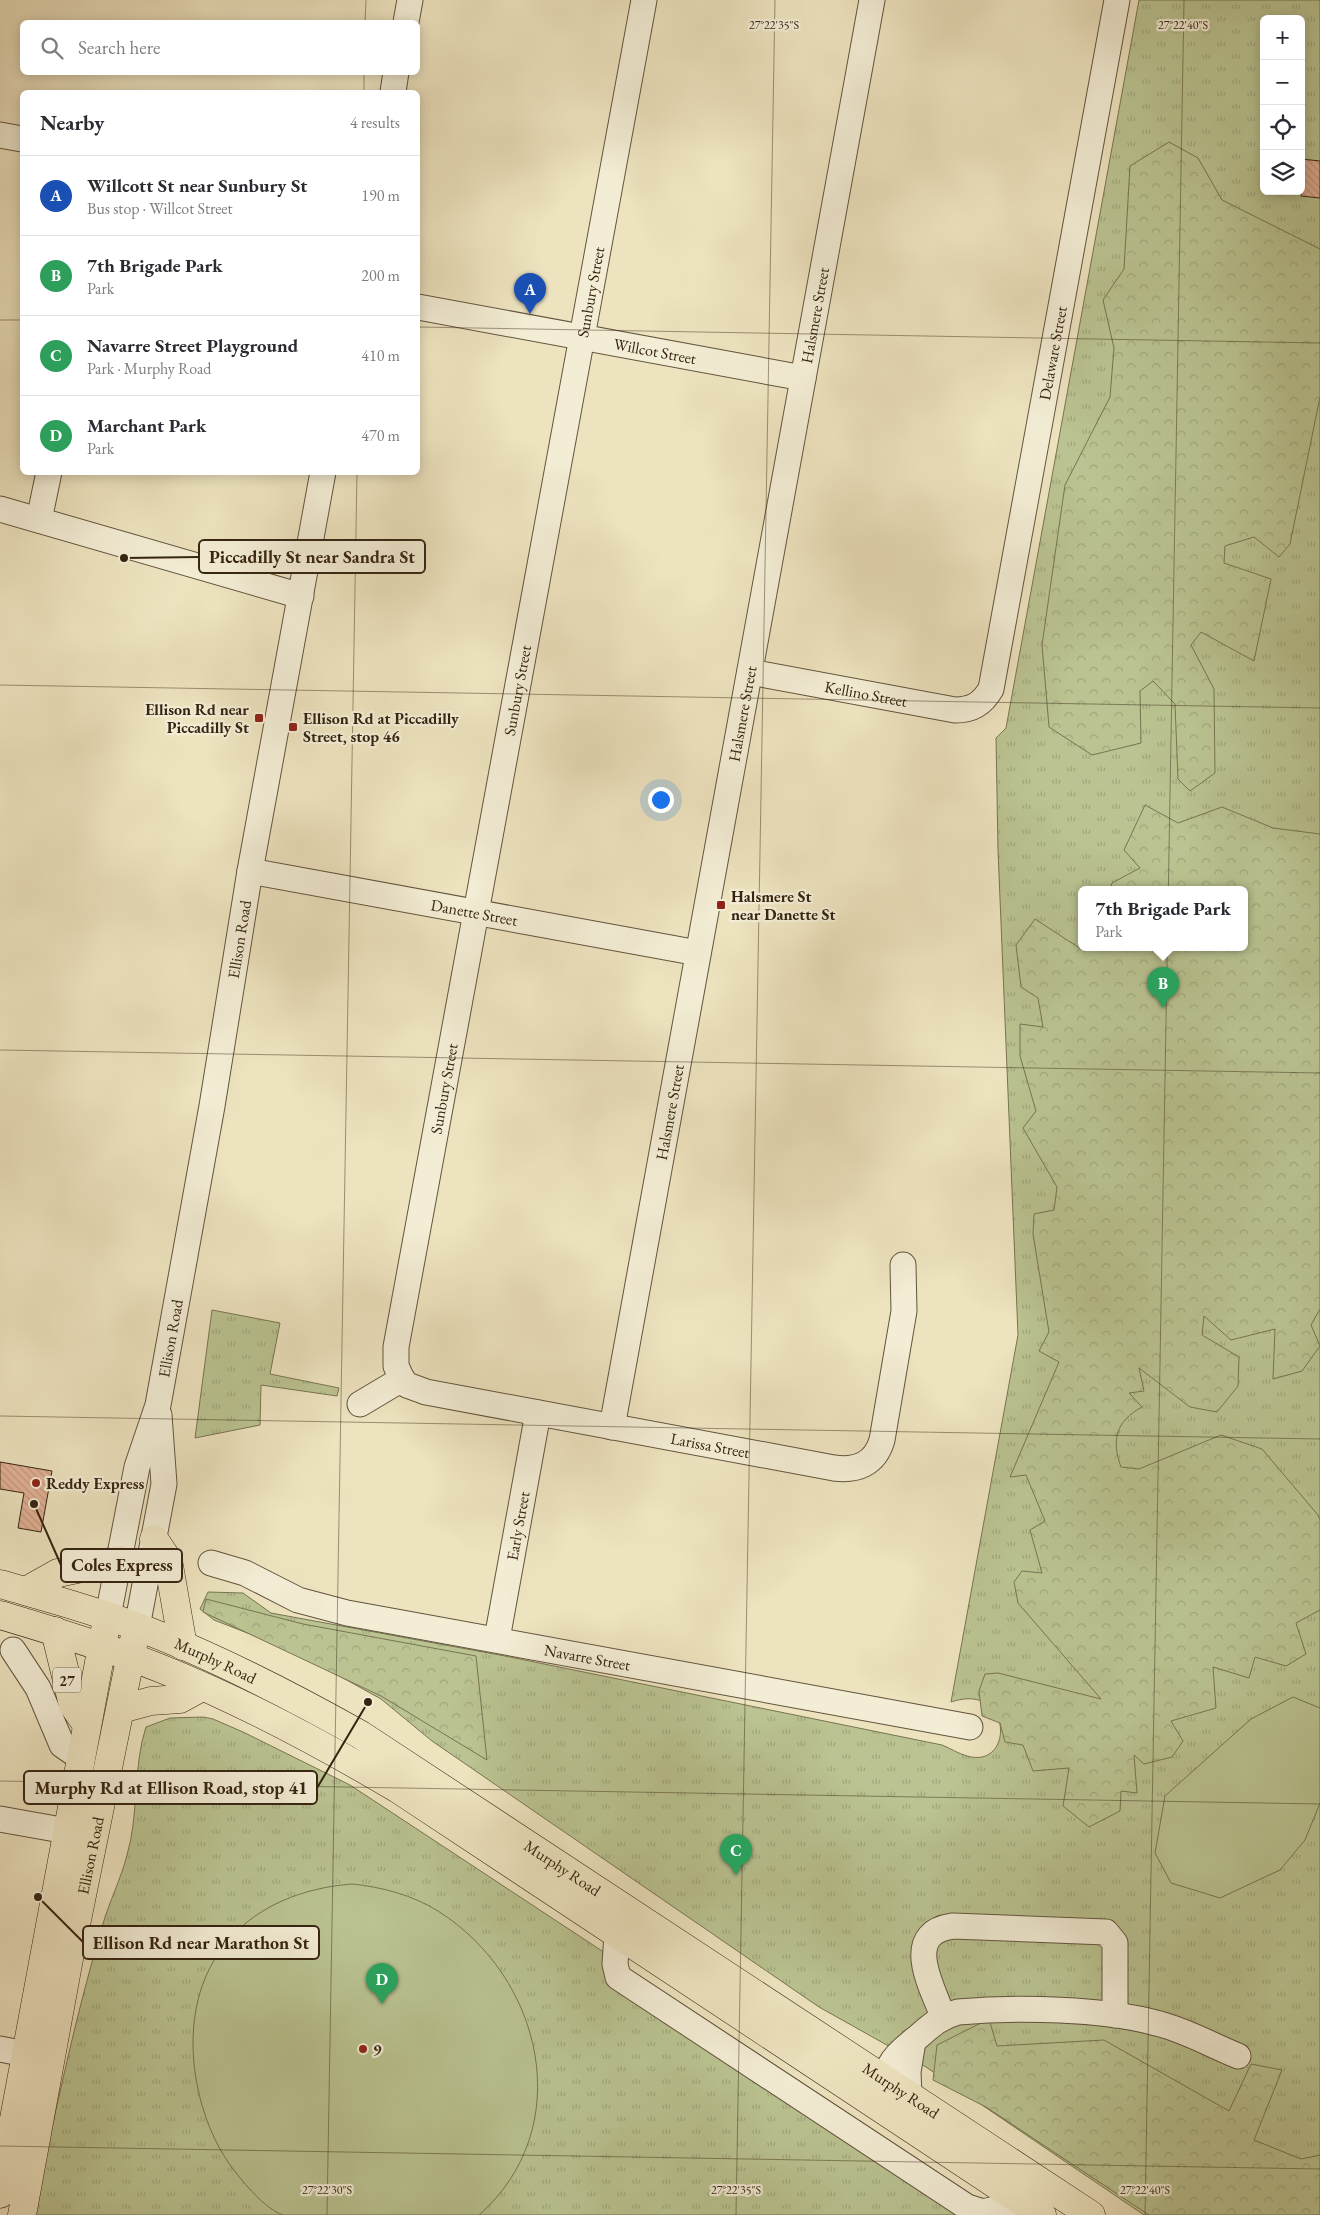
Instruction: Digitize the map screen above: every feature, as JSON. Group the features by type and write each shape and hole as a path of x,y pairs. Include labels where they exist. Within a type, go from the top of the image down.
{"main road":[{"path":"154,1539 168,1560 183,1646"},
{"path":"26,1592 58,1573 120,1560"},
{"name":"Murphy Road","path":"0,1584 137,1626 307,1704 361,1735 1091,2215"},
{"name":"Murphy Road","path":"0,1615 131,1657 202,1687 322,1745 398,1789 1033,2209"},
{"name":"Ellison Road","path":"0,2194 108,1616"},
{"name":"Ellison Road","path":"22,2215 26,2054 68,1964 137,1626"},
{"name":"27","path":"54,1631 73,1704 87,1725"},
{"path":"121,1708 151,1701 180,1699 202,1687"}],"street":[{"path":"406,20 410,0"},
{"name":"Sunbury Street","path":"402,1379 396,1366 396,1346 644,0"},
{"name":"Halsmere Street","path":"612,1427 872,0"},
{"name":"Delaware Street","path":"980,704 991,689 1117,0"},
{"path":"393,90 396,75"},
{"path":"0,135 20,139"},
{"name":"Willcot Street","path":"420,307 803,378"},
{"path":"39,520 48,475"},
{"name":"Ellison Road","path":"108,1616 137,1467 158,1406 212,1106 250,871 302,596 322,475"},
{"path":"0,508 302,596"},
{"name":"Kellino Street","path":"750,672 955,710 965,710 980,704"},
{"name":"Danette Street","path":"250,871 698,953"},
{"name":"Larissa Street","path":"402,1379 407,1385 426,1392 847,1470 867,1464 874,1457 882,1440 904,1311 903,1265"},
{"path":"360,1404 402,1379"},
{"name":"Ellison Road","path":"137,1626 164,1484 158,1406"},
{"name":"Early Street","path":"497,1639 538,1413"},
{"name":"Navarre Street","path":"211,1563 245,1573 298,1600 320,1607 970,1727"},
{"path":"13,1650 38,1688 62,1745 81,1758"},
{"path":"0,1819 67,1831"},
{"path":"943,2016 924,1968 923,1952 926,1943 937,1931 953,1926 1106,1932 1115,1943 1115,2015"},
{"path":"618,1934 615,1964 618,1977 796,2096 967,2207 983,2212 1033,2209"},
{"path":"889,2113 886,2079 894,2058 900,2049 913,2041 943,2016 979,2011 1064,2011 1115,2015 1162,2024 1238,2056"},
{"path":"909,2094 908,2072 913,2041"}],"green space":[{"path":"1139,0 1320,0 1320,2215 1144,2215 926,2067 819,2007 432,1741 381,1699 296,1652 214,1620 200,1609 208,1592 243,1593 271,1613 505,1656 942,1745 967,1756 983,1757 993,1751 999,1740 1000,1726 996,1714 986,1704 971,1699 951,1702 1018,1335 998,850 996,738 1006,728"},
{"path":"1169,142 1198,158 1222,200 1320,249 1320,397 1290,544 1279,557 1254,537 1225,546 1224,563 1271,579 1254,661 1201,632 1191,645 1214,689 1215,773 1190,791 1178,779 1175,704 1153,681 1140,691 1141,743 1092,755 1049,727 1042,645 1065,485 1110,397 1114,348 1103,300 1124,269 1130,166"},
{"path":"1145,805 1178,823 1222,807 1273,828 1320,834 1320,1309 1311,1325 1320,1346 1302,1371 1273,1379 1275,1329 1231,1340 1204,1316 1202,1335 1239,1357 1238,1386 1217,1412 1190,1407 1139,1368 1144,1391 1129,1393 1142,1407 1126,1418 1121,1425 1116,1440 1116,1448 1121,1467 1139,1469 1221,1435 1262,1449 1318,1515 1320,1520 1320,1610 1296,1623 1306,1654 1286,1666 1255,1657 1249,1678 1213,1667 1216,1708 1171,1721 1183,1741 1172,1757 1144,1764 1134,1755 1137,1793 1121,1791 1120,1811 1089,1827 1063,1806 1069,1768 1033,1771 1023,1745 1005,1742 1000,1723 982,1716 979,1691 985,1674 998,1673 1101,1699 1018,1603 1014,1582 1022,1571 1042,1573 1030,1530 1045,1521 1026,1475 1010,1477 1059,1362 1039,1351 1049,1332 1033,1234 1034,1214 1054,1210 1057,1187 1023,1128 1036,1111 1020,1056 1020,1024 1043,1027 1038,998 1021,987 1016,945 1035,919 1078,947 1078,951 1248,951 1248,886 1111,886 1112,883 1140,868 1124,850"},
{"path":"212,1310 280,1323 270,1374 339,1388 337,1396 261,1385 260,1425 195,1438"},
{"path":"206,1599 303,1624 476,1656 487,1760 381,1696 203,1612"},
{"path":"1293,1697 1320,1708 1320,1803 1305,1840 1280,1870 1220,1898 1171,1883 1155,1853 1165,1796 1251,1719"},
{"path":"203,1717 213,1719 243,1732 350,1785 1003,2215 33,2215 82,1998 102,1927 131,1840 139,1757 146,1727 170,1718"},
{"name":"9","path":"352,1884 397,1893 418,1900 438,1911 474,1939 503,1974 523,2013 535,2055 537,2098 529,2140 510,2180 479,2215 283,2215 262,2202 238,2175 218,2145 206,2119 194,2064 194,2026 200,1992 213,1963 231,1937 255,1917 283,1901 316,1890"},
{"path":"989,2019 997,2046 1104,2040 1229,2111 1251,2064 1282,2070 1254,2140 1301,2159 1320,2155 1320,2215 1149,2215 986,2107 933,2080 937,2045"}],"building":[{"path":"1305,159 1320,161 1320,198 1301,196 1305,195"},
{"path":"0,1462 52,1471 41,1532 18,1528 24,1493 0,1489"}],"place":[{"name":"Willcott St near Sunbury St","path":"530,314"},
{"name":"Piccadilly St near Sandra St","path":"124,558"},
{"name":"Ellison Rd near Piccadilly St","path":"259,718"},
{"name":"Ellison Rd at Piccadilly Street, stop 46","path":"293,727"},
{"name":"Halsmere St near Danette St","path":"721,905"},
{"name":"7th Brigade Park","path":"1163,1008"},
{"name":"Reddy Express","path":"36,1483"},
{"name":"Coles Express","path":"34,1504"},
{"name":"Murphy Rd at Ellison Road, stop 41","path":"368,1702"},
{"name":"Navarre Street Playground","path":"736,1875"},
{"name":"Ellison Rd near Marathon St","path":"38,1897"},
{"name":"Marchant Park","path":"382,2004"},
{"name":"9","path":"363,2049"}]}
